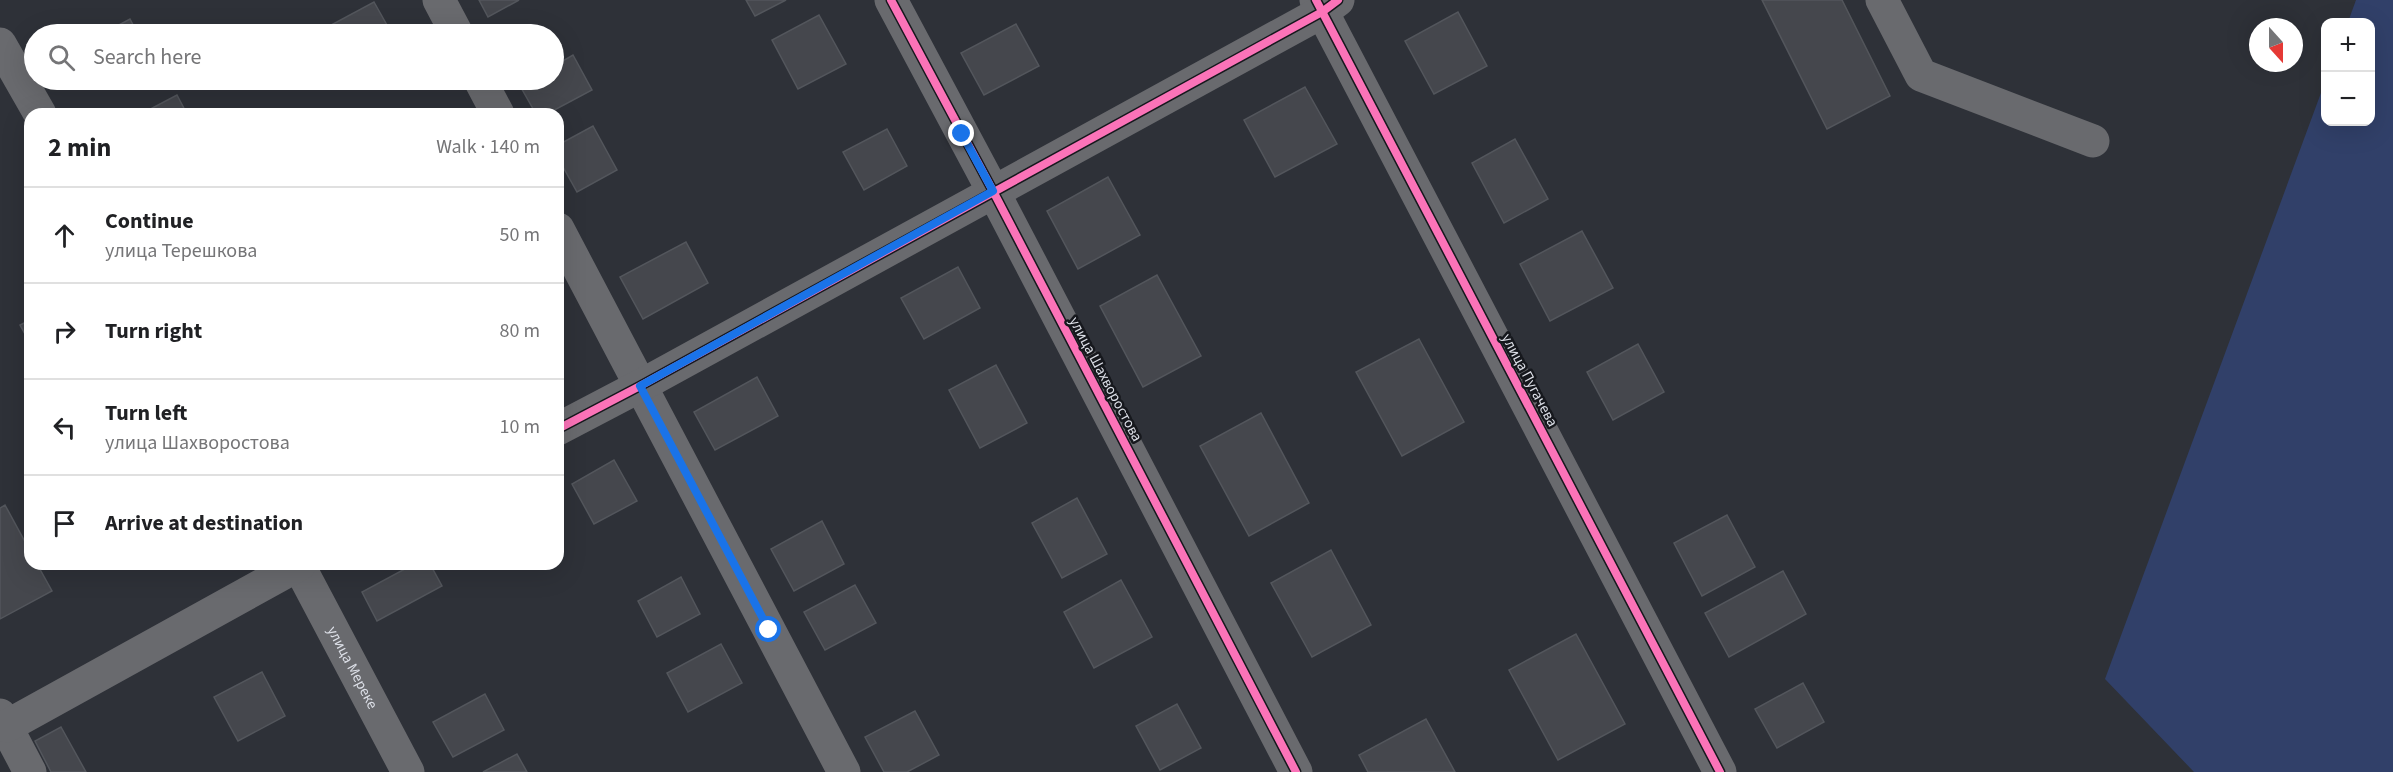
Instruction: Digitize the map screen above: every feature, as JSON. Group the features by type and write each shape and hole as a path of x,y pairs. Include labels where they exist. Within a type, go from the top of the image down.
{"street":[{"path":"439,0 452,24"},
{"name":"улица Шахворостова","path":"891,0 1296,772"},
{"path":"1882,0 1921,75 2093,141"},
{"path":"564,426 993,191 1325,4"},
{"name":"улица Пугачева","path":"1325,4 1720,772"},
{"path":"0,44 24,86"},
{"path":"26,90 37,108"},
{"path":"485,90 495,108"},
{"path":"564,240 844,772"},
{"path":"30,772 4,720 288,570"},
{"name":"улица Мереке","path":"302,570 408,772"}],"shaded area":[{"path":"2356,0 2393,0 2393,772 2194,772 2105,679 2321,93 2321,126 2375,126 2375,18 2349,18"}],"building":[{"path":"479,0 519,0 488,17"},
{"path":"746,0 786,0 755,16"},
{"path":"1762,0 1842,0 1890,96 1827,129"},
{"path":"374,2 386,24 333,24"},
{"path":"1458,12 1487,66 1434,94 1405,41"},
{"path":"819,15 846,64 798,89 772,40"},
{"path":"130,19 133,24 121,24"},
{"path":"1016,24 1039,66 984,95 961,53"},
{"path":"573,55 592,90 558,108 533,108 522,90 564,90 564,60"},
{"path":"1305,87 1337,144 1275,177 1244,120"},
{"path":"177,95 184,108 152,108"},
{"path":"593,126 617,170 577,192 564,169 564,142"},
{"path":"887,129 907,166 864,190 843,152"},
{"path":"1515,139 1548,199 1504,223 1472,163"},
{"path":"1108,177 1140,235 1078,269 1047,211"},
{"path":"1582,231 1613,288 1550,321 1520,264"},
{"path":"686,242 708,283 643,319 620,277"},
{"path":"958,267 980,308 924,339 901,298"},
{"path":"1157,275 1201,356 1143,387 1100,306"},
{"path":"1419,339 1464,422 1402,456 1356,372"},
{"path":"1638,344 1664,392 1613,420 1587,372"},
{"path":"996,365 1027,423 980,448 949,390"},
{"path":"757,377 778,416 715,450 694,412"},
{"path":"1261,413 1309,503 1249,536 1200,446"},
{"path":"614,460 637,501 594,524 572,484"},
{"path":"1077,498 1107,554 1062,578 1032,523"},
{"path":"5,505 24,540 24,570 40,570 52,591 0,619 0,508"},
{"path":"1727,515 1755,567 1702,596 1674,543"},
{"path":"822,521 844,564 794,591 771,549"},
{"path":"1331,550 1371,625 1312,657 1271,583"},
{"path":"403,570 433,570 442,586 377,621 362,592"},
{"path":"1783,571 1806,614 1729,657 1705,613"},
{"path":"681,577 700,614 657,637 638,601"},
{"path":"1121,580 1152,637 1094,668 1064,612"},
{"path":"855,585 876,623 825,650 804,612"},
{"path":"1576,634 1625,724 1558,760 1509,670"},
{"path":"721,644 742,683 688,712 667,673"},
{"path":"262,672 285,716 238,741 214,697"},
{"path":"1803,683 1824,722 1777,748 1755,709"},
{"path":"485,694 504,730 453,757 433,722"},
{"path":"1177,704 1201,748 1160,770 1136,726"},
{"path":"915,711 939,755 907,772 884,772 865,737"},
{"path":"1426,719 1455,772 1368,772 1359,755"},
{"path":"61,727 86,772 51,772 35,741"},
{"path":"517,754 527,772 483,772"}],"cycle path":[{"path":"891,0 1296,772"},
{"path":"1316,0 1720,772"},
{"path":"564,426 1322,12 1338,0"}],"route":[{"path":"769,630 640,386 993,191 962,134"}]}
